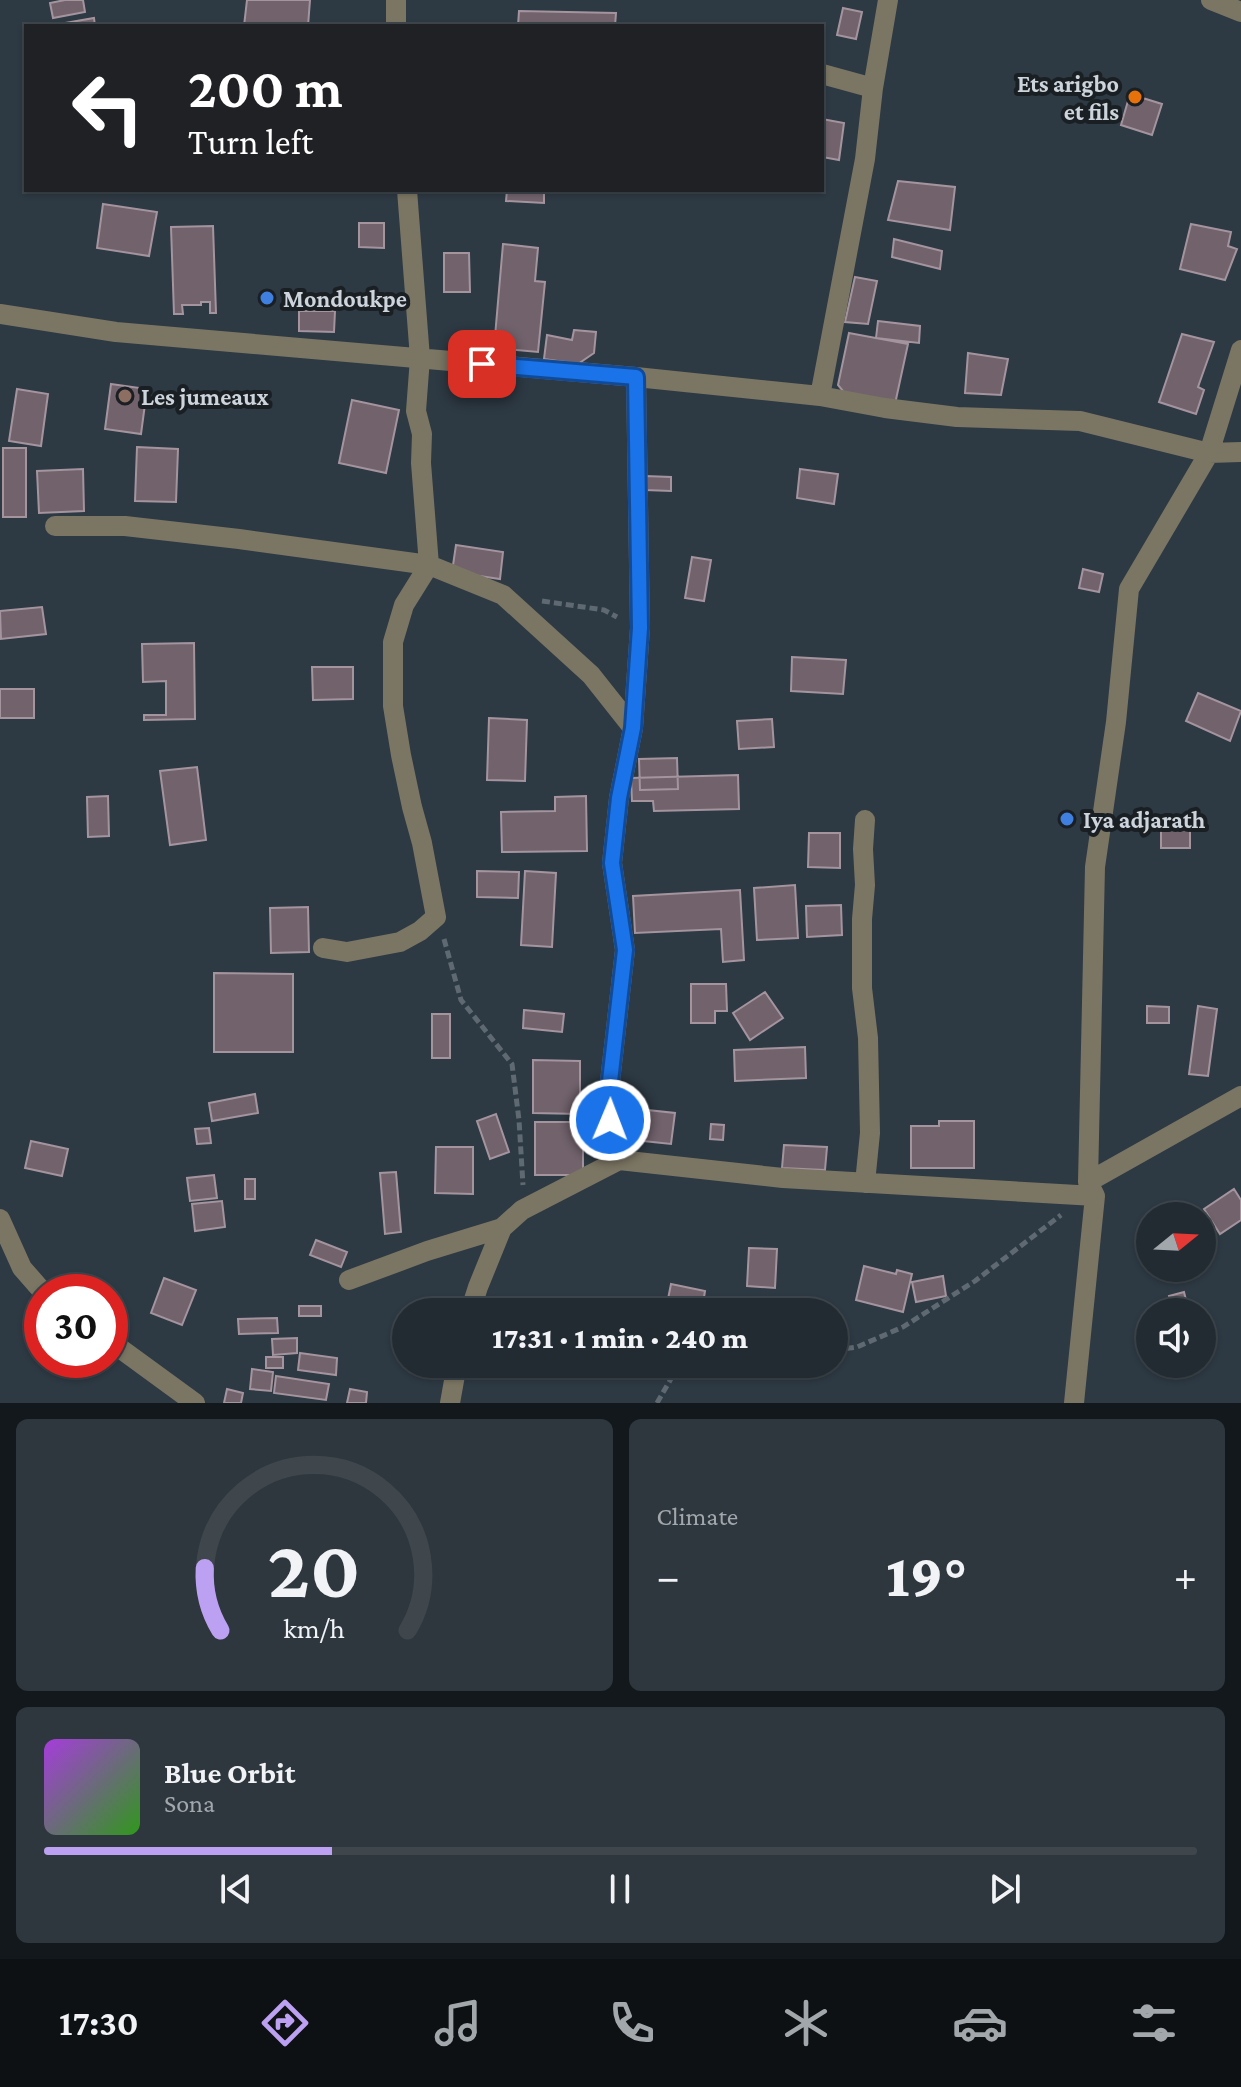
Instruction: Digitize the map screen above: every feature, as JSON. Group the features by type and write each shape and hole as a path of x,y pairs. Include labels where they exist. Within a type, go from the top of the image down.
{"street":[{"path":"396,0 396,24"},
{"path":"820,396 865,159 888,0"},
{"path":"1211,0 1241,12"},
{"path":"824,75 873,88"},
{"path":"323,948 347,952 400,942 436,917 393,706 393,642 404,605 429,565 421,463 422,434 416,411 420,358 407,192"},
{"path":"0,314 116,332 820,396 957,417 1080,421 1209,453 1241,452"},
{"path":"1074,1403 1090,1191 1095,867 1116,722 1129,589 1209,453 1241,350"},
{"path":"619,1160 610,1120 609,1090 625,950 612,863 619,798 633,728 640,628 636,377"},
{"path":"55,526 125,526 429,565 503,595 591,675 633,728"},
{"path":"865,820 862,988 868,1038 870,1133 865,1183"},
{"path":"349,1280 502,1228 522,1210 619,1160 783,1178 1090,1191 1241,1096"},
{"path":"0,1219 5,1245 27,1274"},
{"path":"474,1298 502,1228"},
{"path":"128,1354 195,1403"},
{"path":"450,1403 454,1378"}],"path":[{"path":"503,595 604,610 640,628"},
{"path":"443,934 461,1000 512,1064 519,1120 522,1210"},
{"path":"848,1348 903,1327 975,1281 1090,1191"},
{"path":"657,1403 671,1378"}],"building":[{"path":"83,0 85,12 53,18 50,3"},
{"path":"247,0 310,0 308,24 244,24"},
{"path":"843,8 862,12 856,39 837,35"},
{"path":"519,11 616,13 615,24 518,24"},
{"path":"94,18 95,24 60,24"},
{"path":"1130,94 1162,104 1152,135 1121,125"},
{"path":"824,119 844,123 839,160 824,157"},
{"path":"898,181 955,187 950,230 888,220"},
{"path":"507,192 544,192 544,203 506,201"},
{"path":"103,204 157,212 149,256 97,248"},
{"path":"359,223 384,223 384,248 359,247"},
{"path":"1191,224 1231,232 1228,246 1237,249 1225,280 1180,269"},
{"path":"213,226 216,313 210,313 210,302 201,302 201,305 182,305 183,314 174,314 171,227"},
{"path":"894,239 942,251 940,269 892,257"},
{"path":"503,244 538,248 535,281 545,282 538,352 494,348"},
{"path":"444,253 469,253 470,292 444,292"},
{"path":"855,277 877,281 868,324 845,322"},
{"path":"299,311 335,311 334,332 299,331"},
{"path":"878,321 920,326 919,343 876,338"},
{"path":"574,330 596,332 594,353 578,364 544,359 547,335 572,340"},
{"path":"849,333 908,344 895,404 847,396 838,385"},
{"path":"1182,334 1214,342 1198,387 1204,390 1196,414 1159,402"},
{"path":"968,353 1008,359 1001,395 965,393"},
{"path":"111,384 147,389 141,434 105,429"},
{"path":"17,389 48,394 41,446 9,441"},
{"path":"352,400 399,410 386,473 339,463"},
{"path":"137,447 178,449 176,502 135,501"},
{"path":"3,448 26,448 26,517 3,517"},
{"path":"83,469 84,511 39,513 37,471"},
{"path":"800,469 838,474 834,504 797,498"},
{"path":"645,476 671,477 671,491 645,490"},
{"path":"456,545 503,552 500,579 452,572"},
{"path":"692,557 711,560 704,601 685,598"},
{"path":"1083,569 1103,574 1099,592 1079,588"},
{"path":"42,607 46,634 1,639 0,611"},
{"path":"194,643 195,719 144,720 144,715 166,715 166,681 143,682 142,644"},
{"path":"792,657 846,660 843,694 791,691"},
{"path":"312,667 353,667 353,699 313,700"},
{"path":"0,689 34,689 34,718 0,718"},
{"path":"1198,693 1241,711 1230,741 1186,721"},
{"path":"489,718 527,720 525,781 487,780"},
{"path":"772,719 774,747 739,749 737,721"},
{"path":"677,758 678,789 640,790 639,759"},
{"path":"197,767 206,840 170,845 160,771"},
{"path":"738,775 739,809 654,811 653,801 632,801 631,778"},
{"path":"108,796 109,836 88,837 87,797"},
{"path":"586,796 587,851 502,852 501,812 555,811 555,797"},
{"path":"1161,828 1190,829 1190,848 1161,848"},
{"path":"809,833 840,833 840,868 808,867"},
{"path":"477,871 519,872 518,898 477,897"},
{"path":"525,871 556,873 552,947 521,945"},
{"path":"795,885 798,938 757,940 754,888"},
{"path":"740,890 744,960 723,962 721,929 635,933 633,896"},
{"path":"841,905 842,935 807,937 806,906"},
{"path":"308,907 309,952 271,953 270,908"},
{"path":"214,973 293,974 293,1052 214,1052"},
{"path":"691,984 726,984 727,1011 715,1011 715,1023 691,1023"},
{"path":"765,992 783,1018 750,1040 733,1013"},
{"path":"1147,1006 1169,1007 1169,1023 1147,1023"},
{"path":"1198,1006 1217,1009 1208,1076 1189,1074"},
{"path":"524,1010 564,1014 562,1032 523,1028"},
{"path":"432,1014 450,1014 450,1058 432,1058"},
{"path":"805,1047 806,1078 735,1081 734,1050"},
{"path":"533,1060 580,1061 580,1114 533,1113"},
{"path":"255,1094 258,1113 212,1121 209,1103"},
{"path":"638,1109 675,1113 671,1144 634,1140"},
{"path":"496,1114 509,1152 490,1159 477,1121"},
{"path":"939,1121 974,1121 974,1168 911,1168 911,1126 939,1126"},
{"path":"535,1122 583,1122 583,1175 535,1175"},
{"path":"711,1124 724,1125 723,1140 710,1139"},
{"path":"209,1128 211,1143 197,1144 195,1129"},
{"path":"31,1141 68,1149 62,1176 25,1168"},
{"path":"784,1145 827,1147 825,1170 782,1168"},
{"path":"436,1147 473,1147 473,1194 435,1193"},
{"path":"396,1172 401,1232 385,1234 380,1173"},
{"path":"214,1175 217,1198 190,1201 187,1178"},
{"path":"245,1179 255,1179 255,1199 245,1199"},
{"path":"1234,1189 1241,1200 1241,1220 1220,1234 1216,1228 1214,1202"},
{"path":"222,1201 225,1227 195,1231 192,1204"},
{"path":"316,1240 347,1252 341,1267 310,1255"},
{"path":"749,1248 777,1249 775,1288 747,1286"},
{"path":"864,1266 896,1274 897,1270 912,1274 903,1312 856,1300"},
{"path":"943,1276 946,1296 916,1302 912,1282"},
{"path":"164,1278 196,1290 182,1325 151,1313"},
{"path":"671,1284 705,1291 704,1298 668,1298"},
{"path":"1184,1292 1186,1298 1170,1298"},
{"path":"299,1306 321,1306 321,1316 299,1316"},
{"path":"277,1318 278,1333 239,1334 238,1319"},
{"path":"297,1338 297,1353 273,1355 272,1339"},
{"path":"300,1353 337,1358 336,1375 298,1370"},
{"path":"266,1357 283,1357 283,1368 266,1368"},
{"path":"252,1369 273,1372 271,1391 250,1389"},
{"path":"276,1376 329,1384 326,1400 274,1393"},
{"path":"227,1389 243,1393 241,1403 224,1403"},
{"path":"350,1389 367,1392 366,1403 347,1403"}],"place":[{"name":"Ets arigbo et fils","path":"1135,97"},
{"name":"Mondoukpe","path":"267,298"},
{"name":"Les jumeaux","path":"125,396"},
{"name":"Iya adjarath","path":"1067,819"}],"route":[{"path":"482,364 636,377 640,628 633,728 619,798 612,863 625,950 609,1090 610,1120"}]}
